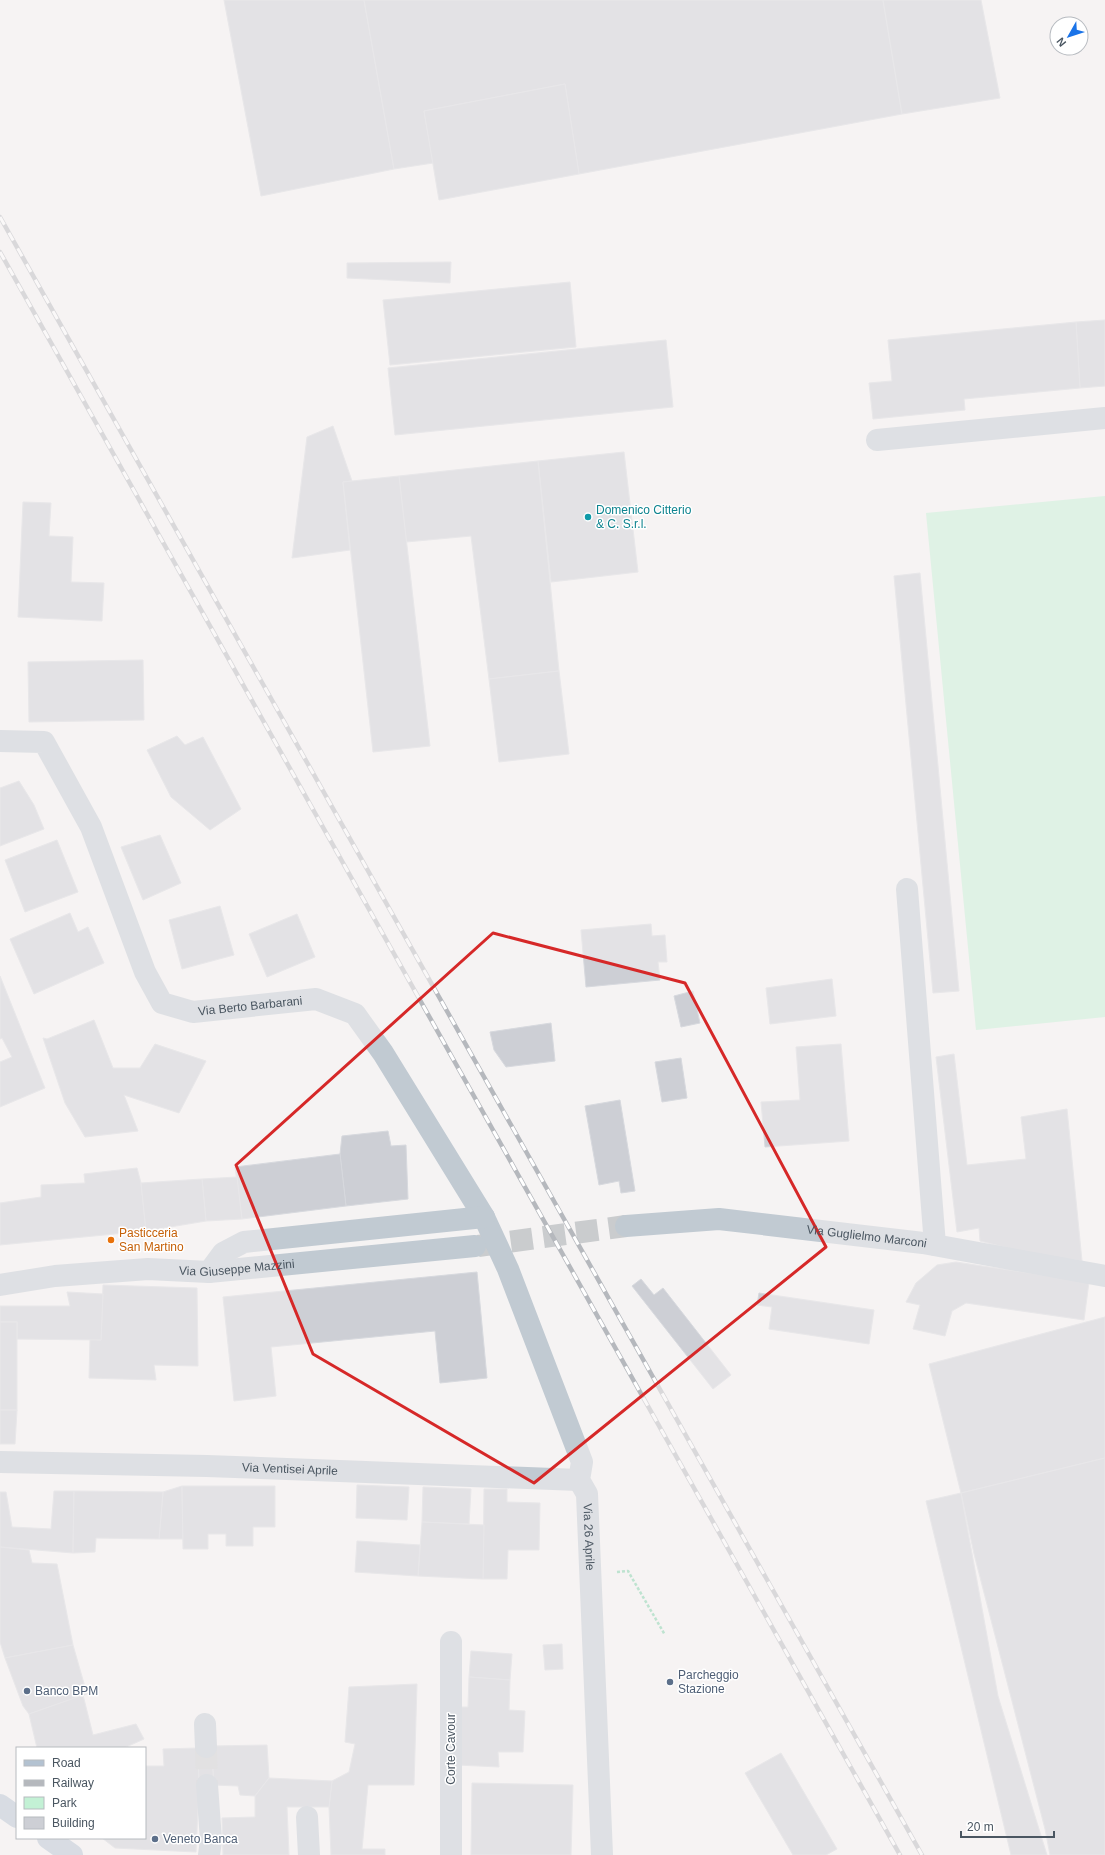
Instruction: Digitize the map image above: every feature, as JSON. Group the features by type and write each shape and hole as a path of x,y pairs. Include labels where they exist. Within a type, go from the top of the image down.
{"main road":[{"path":"0,1805 16,1816"},
{"path":"49,1839 72,1855"}],"street":[{"path":"877,440 1105,418"},
{"name":"Via Berto Barbarani","path":"0,741 44,742 90,827 145,972 162,1003 193,1012 316,999 355,1014 383,1052 484,1217"},
{"path":"907,889 935,1245"},
{"path":"209,1272 223,1253 244,1242 484,1217 508,1269 582,1462 579,1480"},
{"name":"Via Guglielmo Marconi","path":"626,1226 719,1219 935,1245 1105,1276"},
{"name":"Via Giuseppe Mazzini","path":"0,1285 55,1276 148,1270 209,1272 474,1246"},
{"name":"Via Ventisei Aprile","path":"0,1462 206,1466 579,1480"},
{"name":"Via 26 Aprile","path":"579,1480 587,1494 602,1855"},
{"name":"Corte Cavour","path":"452,1642 452,1855"},
{"path":"204,1724 206,1747"},
{"path":"207,1785 211,1840 209,1855"},
{"path":"307,1817 309,1855"}],"path":[{"path":"615,1572 628,1571 665,1635"}],"highlighted area":[{"path":"493,933 685,983 826,1247 534,1483 313,1354 236,1165"}],"green space":[{"path":"1105,496 1105,1017 976,1030 926,513"}],"building":[{"path":"224,0 364,0 394,169 261,196"},
{"path":"364,0 883,0 902,114 579,174 565,84 424,111 433,163 394,169"},
{"path":"883,0 981,0 1000,98 902,114"},
{"path":"565,84 579,174 439,200 424,111"},
{"path":"451,262 450,283 347,278 347,263"},
{"path":"570,282 576,347 390,365 383,300"},
{"path":"1105,320 1105,386 1080,388 1076,322"},
{"path":"1076,322 1080,388 964,399 965,410 873,419 869,383 892,381 888,340"},
{"path":"666,340 673,407 395,435 388,368"},
{"path":"333,426 352,481 343,482 350,550 292,558 307,437"},
{"name":"Domenico Citterio & C. S.r.l.","path":"624,452 638,572 551,582 538,461"},
{"path":"538,461 559,671 489,679 471,536 406,542 399,476"},
{"path":"399,476 430,746 373,752 343,482"},
{"path":"23,502 51,503 49,536 73,537 71,582 104,583 102,621 18,617"},
{"path":"920,573 959,991 933,993 894,576"},
{"path":"143,660 144,720 29,722 28,662"},
{"path":"559,671 569,754 499,762 489,679"},
{"path":"177,736 185,745 203,737 241,809 210,830 171,797 147,750"},
{"path":"19,781 34,805 44,829 0,846 0,788"},
{"path":"160,835 181,883 143,900 121,847"},
{"path":"57,840 78,892 25,912 5,860"},
{"path":"220,906 234,955 182,969 169,920"},
{"path":"70,913 78,932 88,927 104,963 34,994 10,939"},
{"path":"297,914 315,957 267,977 249,934"},
{"path":"651,924 652,936 665,935 667,962 658,962 660,980 586,987 581,930"},
{"path":"0,976 45,1088 0,1107 0,1062 12,1057 2,1038 0,1039"},
{"path":"832,979 836,1016 770,1024 766,988"},
{"path":"693,991 700,1023 681,1027 674,996"},
{"path":"94,1020 113,1068 140,1068 155,1044 206,1061 179,1113 124,1095 138,1131 85,1137 65,1103 43,1038 47,1039"},
{"path":"551,1023 555,1061 506,1067 494,1050 490,1032"},
{"path":"841,1044 849,1141 765,1147 761,1102 800,1100 796,1047"},
{"path":"954,1054 967,1165 1026,1159 1021,1117 1067,1109 1082,1261 1031,1254 980,1241 979,1228 957,1232 936,1057"},
{"path":"681,1058 687,1098 662,1102 655,1062"},
{"path":"620,1100 635,1191 621,1193 619,1181 599,1185 585,1106"},
{"path":"388,1131 391,1146 406,1145 408,1199 346,1206 340,1154 342,1136"},
{"path":"340,1154 346,1206 242,1219 235,1167"},
{"path":"137,1168 141,1183 146,1231 0,1245 0,1203 41,1197 41,1185 85,1183 84,1174"},
{"path":"237,1177 242,1219 206,1221 202,1179"},
{"path":"202,1179 206,1221 146,1231 141,1183"},
{"path":"956,1262 1089,1282 1084,1320 966,1303 952,1311 945,1336 913,1329 920,1305 906,1302 916,1283 937,1265"},
{"path":"477,1272 487,1378 440,1383 435,1331 271,1347 276,1396 234,1401 223,1297"},
{"path":"641,1279 654,1295 663,1288 731,1375 713,1389 632,1286"},
{"path":"103,1285 197,1288 198,1366 154,1365 156,1380 89,1378 90,1339 101,1340"},
{"path":"67,1292 103,1294 101,1340 17,1339 17,1322 0,1322 0,1306 70,1306"},
{"path":"759,1293 874,1310 869,1344 769,1329 772,1307 757,1305"},
{"path":"1105,1317 1105,1458 961,1493 929,1364"},
{"path":"0,1322 17,1322 17,1410 0,1410"},
{"path":"0,1410 17,1410 15,1444 0,1444"},
{"path":"1105,1458 1105,1855 1050,1855 1045,1829 974,1554 961,1493"},
{"path":"357,1485 409,1487 407,1520 356,1518"},
{"path":"182,1486 183,1539 159,1539 163,1492"},
{"path":"182,1486 275,1486 275,1527 253,1527 253,1546 226,1546 226,1534 208,1534 208,1549 183,1549"},
{"path":"423,1487 471,1489 469,1524 422,1522"},
{"path":"484,1489 507,1489 507,1502 540,1503 539,1550 508,1550 507,1579 483,1579"},
{"path":"54,1491 74,1491 73,1553 0,1547 0,1492 6,1492 12,1527 51,1529"},
{"path":"74,1491 163,1492 159,1539 96,1538 95,1552 73,1553"},
{"path":"961,1493 998,1696 1047,1855 1011,1855 926,1501"},
{"path":"422,1522 484,1525 483,1579 418,1576"},
{"path":"357,1541 420,1545 418,1576 355,1572"},
{"path":"0,1547 29,1550 32,1563 57,1564 73,1645 5,1658 0,1642"},
{"path":"562,1644 563,1669 545,1670 543,1645"},
{"path":"73,1645 87,1694 29,1714 23,1706 5,1658"},
{"path":"471,1651 512,1654 510,1680 469,1677"},
{"path":"469,1677 510,1680 509,1710 525,1711 523,1752 498,1752 499,1767 458,1765 460,1707 468,1707"},
{"path":"417,1684 414,1785 368,1785 362,1849 385,1849 385,1855 331,1855 329,1807 332,1781 349,1772 355,1744 345,1742 349,1687"},
{"path":"83,1695 93,1735 136,1724 144,1739 126,1747 37,1747 29,1714"},
{"path":"267,1745 269,1778 255,1796 240,1795 238,1786 214,1785 211,1746"},
{"path":"211,1746 214,1785 199,1786 198,1748"},
{"path":"198,1748 199,1786 196,1852 115,1848 103,1839 146,1839 146,1766 164,1766 163,1749"},
{"path":"781,1753 837,1849 826,1855 793,1855 745,1773"},
{"path":"269,1778 332,1781 329,1807 287,1807 289,1855 223,1855 222,1818 255,1817 255,1796"},
{"path":"472,1783 573,1785 571,1855 471,1855"}],"tunnel":[{"path":"478,1246 626,1226"},
{"path":"206,1747 207,1785"}],"railway":[{"path":"0,217 922,1855"},
{"path":"0,252 900,1855"}],"place":[{"name":"Domenico Citterio & C. S.r.l.","path":"588,517"},
{"name":"Pasticceria San Martino","path":"111,1240"},
{"name":"Parcheggio Stazione","path":"670,1682"},
{"name":"Banco BPM","path":"27,1691"},
{"name":"Veneto Banca","path":"155,1839"}]}
